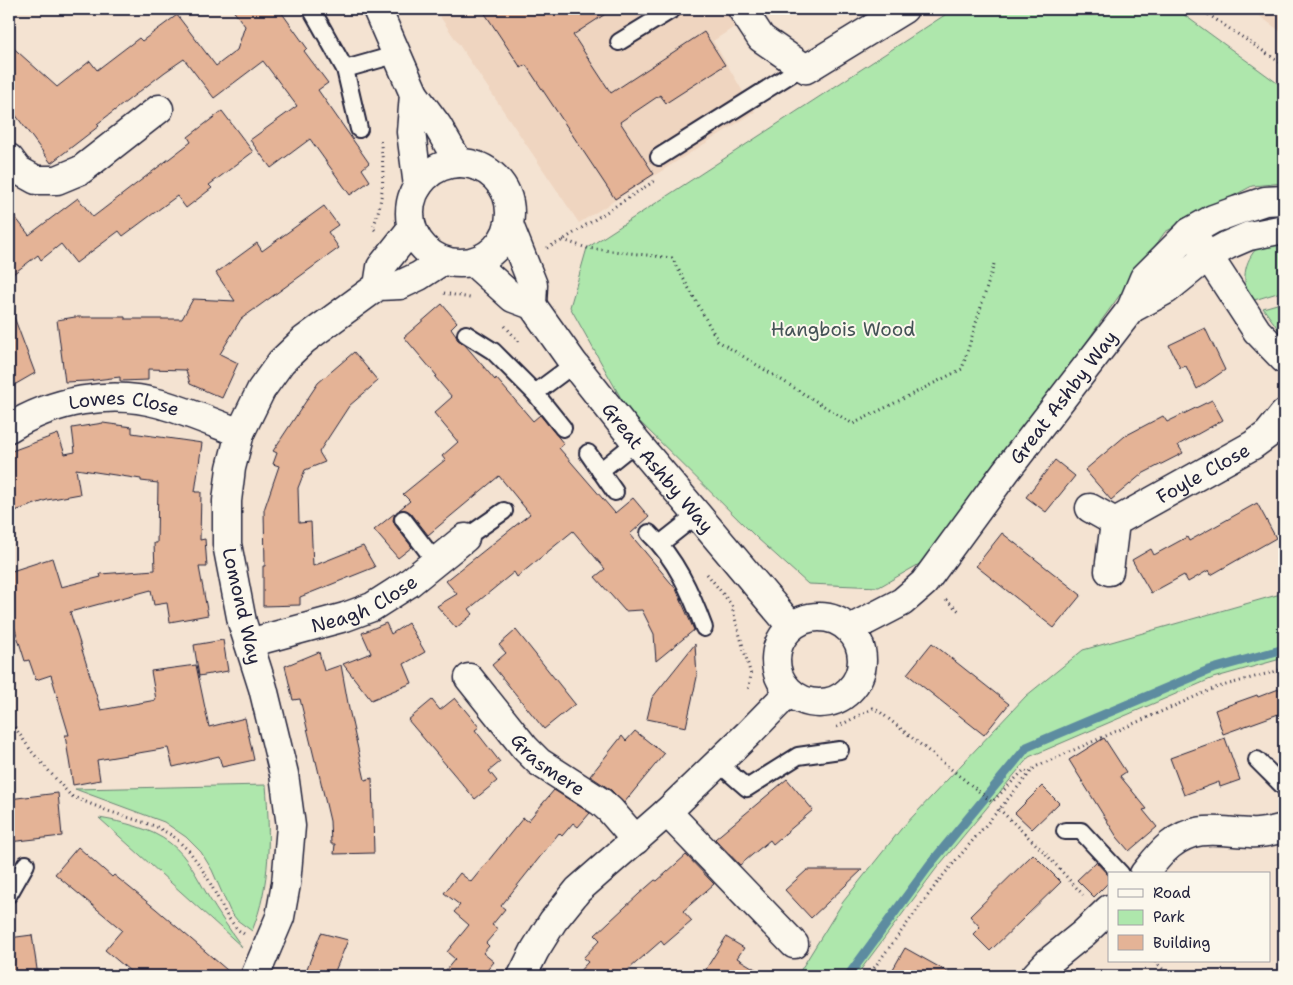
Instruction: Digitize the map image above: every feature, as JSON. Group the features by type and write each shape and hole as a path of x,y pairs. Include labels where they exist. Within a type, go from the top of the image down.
{"street":[{"path":"378,9 414,94 437,125 460,163"},
{"path":"742,9 761,38 806,69 904,9"},
{"path":"414,94 411,132 418,186"},
{"path":"12,169 36,180 58,180 68,176 81,170 159,109"},
{"path":"460,163 474,165 489,172 500,181 506,191 510,205 509,225 501,242 494,251 473,262 457,264 442,261 431,256 424,249 412,228 410,216 411,200 418,186 427,175 441,166 460,163"},
{"name":"Great Ashby Way","path":"863,655 902,602 924,583 1006,471 1131,309 1144,278 1190,232 1213,219 1265,201 1284,200"},
{"path":"509,225 533,285 532,306"},
{"path":"412,228 381,267 378,286 400,285 420,276 442,261"},
{"name":"Great Ashby Way","path":"1131,309 1166,290 1208,256 1249,236 1284,228"},
{"path":"1190,232 1257,331 1284,359"},
{"name":"Great Ashby Way","path":"473,262 513,298 532,306 574,364 636,442 791,626"},
{"name":"Lomond Way","path":"255,976 280,916 286,884 291,826 284,774 263,688 234,590 226,544 227,500 231,468 240,433 261,390 281,362 304,340 378,286"},
{"name":"Lowes Close","path":"9,428 33,414 61,404 110,398 159,404 240,433"},
{"name":"Foyle Close","path":"1115,522 1253,445 1268,434 1284,414"},
{"path":"1090,508 1115,522 1109,571"},
{"name":"Neagh Close","path":"249,643 345,617 372,607 400,589 465,538"},
{"name":"Great Ashby Way","path":"850,629 902,602"},
{"path":"827,617 842,622 859,641 863,655 862,670 853,687 842,697 822,704 802,700 782,685 776,671 775,659 778,644 791,626 805,618 827,617"},
{"name":"Grasmere","path":"469,678 526,748 540,762 601,802 636,840"},
{"path":"522,976 553,921 578,890 667,812 789,692"},
{"path":"667,812 794,944"},
{"path":"1146,872 1171,844 1199,831 1214,830 1251,834 1284,828"},
{"path":"1035,976 1048,962 1084,933 1105,912"}],"lane":[{"path":"619,42 673,9"},
{"path":"313,12 345,69 359,128"},
{"path":"345,69 398,54"},
{"path":"659,157 802,67"},
{"path":"466,334 493,351 535,393 563,428"},
{"path":"535,393 574,364"},
{"path":"600,471 636,442"},
{"path":"588,453 615,492"},
{"path":"465,538 504,511"},
{"path":"698,514 655,538 689,588 704,628"},
{"path":"403,519 436,560"},
{"path":"717,762 747,788 798,756 840,750"},
{"path":"1258,760 1284,787"},
{"path":"1065,831 1081,831 1120,872"},
{"path":"9,894 26,864"}],"path":[{"path":"1200,9 1284,65"},
{"path":"379,133 383,158 382,194 379,213 373,228 396,249"},
{"path":"563,240 587,248 672,258 718,341 853,424 962,369 994,264"},
{"path":"420,276 438,292 477,299"},
{"path":"505,326 522,346"},
{"path":"706,572 731,604 751,675 747,695"},
{"path":"868,976 941,878 1035,767 1215,688 1284,669"},
{"path":"836,728 873,708 992,802 1024,770 1030,773"},
{"path":"9,719 32,752 71,796 108,811 155,826 173,836 189,851 198,863 227,916 237,929 267,951"},
{"path":"999,809 1105,912"},
{"path":"1156,962 1169,976"}],"shaded area":[{"path":"435,9 762,9 713,41 755,112 579,223"},
{"path":"1250,9 1284,9 1284,34"}],"green space":[{"name":"Hangbois Wood","path":"954,9 1176,9 1284,88 1284,183 1252,186 1165,232 1010,454 937,554 879,587 808,584 757,538 627,409 570,307 587,248"},
{"path":"1284,234 1284,291 1251,301 1245,280 1245,272 1250,258 1261,244"},
{"path":"1284,302 1284,337 1263,308"},
{"path":"1284,593 1284,658 1213,678 1029,757 936,869 856,976 797,976 843,902 901,829 1026,696 1083,650"},
{"path":"266,785 268,859 263,895 252,931 237,920 230,911 212,870 201,852 186,837 164,822 75,789"},
{"path":"99,818 127,824 154,833 170,843 192,868 216,909 242,947"}],"building":[{"path":"232,9 279,9 307,48 304,51 328,83 318,90 369,163 362,169 370,181 350,195 310,139 271,168 250,140 297,106 263,61 214,98 184,59 97,124 99,126 51,163 9,106 9,44 57,87 90,61 97,70 139,38 142,41 177,15 216,66 237,50 245,26"},
{"path":"482,9 613,9 573,35 611,93 704,32 725,65 666,103 660,95 620,122 654,174 615,199 526,65 521,68"},
{"path":"222,111 253,152 209,185 212,188 186,208 177,196 123,236 119,231 76,263 61,244 41,260 38,255 9,277 9,209 29,235 78,198 93,217 191,142 188,137"},
{"path":"324,206 338,225 328,232 339,248 241,319 220,354 238,363 222,398 190,384 186,370 148,369 148,380 120,381 120,377 65,382 57,320 75,317 182,319 193,299 235,301 216,273 257,243 262,251"},
{"path":"442,304 457,322 451,328 457,339 465,345 495,380 496,378 533,421 540,415 564,444 559,448 615,513 633,498 649,517 630,534 676,589 694,630 656,661 654,634 642,610 625,611 595,577 605,569 573,531 517,577 514,572 469,609 473,614 456,628 437,606 457,594 446,581 530,514 499,476 428,535 411,513 406,510 399,510 410,501 403,494 445,460 442,456 458,442 434,413 452,397 404,337"},
{"path":"9,309 11,309 35,373 9,388"},
{"path":"1205,328 1225,370 1197,389 1186,366 1180,368 1169,345"},
{"path":"354,352 378,381 349,406 319,452 325,462 305,470 298,488 299,523 311,522 313,566 363,546 375,567 300,597 300,605 263,606 263,566 265,566 264,510 279,466 273,464 277,453 273,451 318,383"},
{"path":"1212,400 1223,420 1178,445 1183,453 1142,474 1111,500 1085,470 1125,436 1163,416 1167,422"},
{"path":"103,423 132,427 132,433 202,443 195,492 201,492 200,540 205,539 207,567 199,567 208,615 170,622 167,603 154,605 151,590 70,612 101,710 156,700 151,671 196,665 209,727 245,718 254,760 222,767 219,756 173,767 168,748 97,760 100,780 73,785 65,735 69,735 51,675 36,680 29,660 25,661 9,610 9,572 52,558 61,587 101,577 100,574 155,570 154,543 157,543 158,483 76,469 80,494 47,500 9,513 9,452 58,434 65,454 75,452 72,428"},
{"path":"1055,460 1075,476 1046,512 1026,497"},
{"path":"1257,503 1276,538 1211,575 1209,570 1188,582 1184,575 1151,593 1132,560 1151,549 1154,555 1187,537 1189,541"},
{"path":"395,513 393,520 395,525 412,547 398,558 374,530"},
{"path":"1002,533 1081,595 1054,628 976,566"},
{"path":"386,623 391,634 408,623 425,652 404,664 412,683 371,700 343,664 371,653 362,633"},
{"path":"516,630 575,704 544,729 492,665 506,653 499,645"},
{"path":"223,640 228,671 199,676 194,645"},
{"path":"932,643 1009,704 984,735 907,674"},
{"path":"695,644 697,677 686,727 647,719 652,698"},
{"path":"319,652 324,671 341,665 365,780 372,778 374,853 334,854 335,844 331,844 330,821 300,699 293,700 285,666"},
{"path":"1284,687 1284,712 1223,734 1215,710"},
{"path":"455,698 479,727 475,730 500,762 489,771 497,781 475,799 408,720 432,700 440,710"},
{"path":"635,731 664,754 624,803 611,790 590,776 622,736 626,741"},
{"path":"1104,738 1126,772 1120,776 1147,809 1143,810 1157,827 1129,851 1117,837 1069,760"},
{"path":"1225,738 1240,780 1220,787 1219,782 1184,795 1170,758"},
{"path":"787,779 813,810 773,844 770,840 740,865 715,839"},
{"path":"1042,786 1059,803 1032,829 1015,813"},
{"path":"554,790 590,813 578,827 573,823 562,836 559,833 501,906 505,909 492,925 498,929 486,943 489,946 483,953 494,962 482,976 441,976 455,959 447,952 469,925 454,912 460,905 444,893 460,873 471,882 523,818 528,821"},
{"path":"58,793 62,836 9,842 9,799"},
{"path":"78,847 112,877 114,875 156,909 234,976 136,976 105,950 122,930 55,874"},
{"path":"1033,854 1061,882 990,951 973,934 980,927 970,916"},
{"path":"686,855 714,884 683,911 692,921 664,945 661,941 621,976 575,976 588,962 583,958 600,940 595,935 639,894"},
{"path":"1096,862 1108,875 1108,883 1094,897 1077,880"},
{"path":"807,870 862,870 811,918 785,890"},
{"path":"321,933 348,940 333,976 304,976"},
{"path":"32,935 38,976 9,976 9,938"},
{"path":"726,937 744,948 737,958 767,976 718,976 706,969"},
{"path":"905,948 955,976 889,976"}],"waterway":[{"path":"848,976 931,863 1027,747 1209,670 1284,649"}]}
